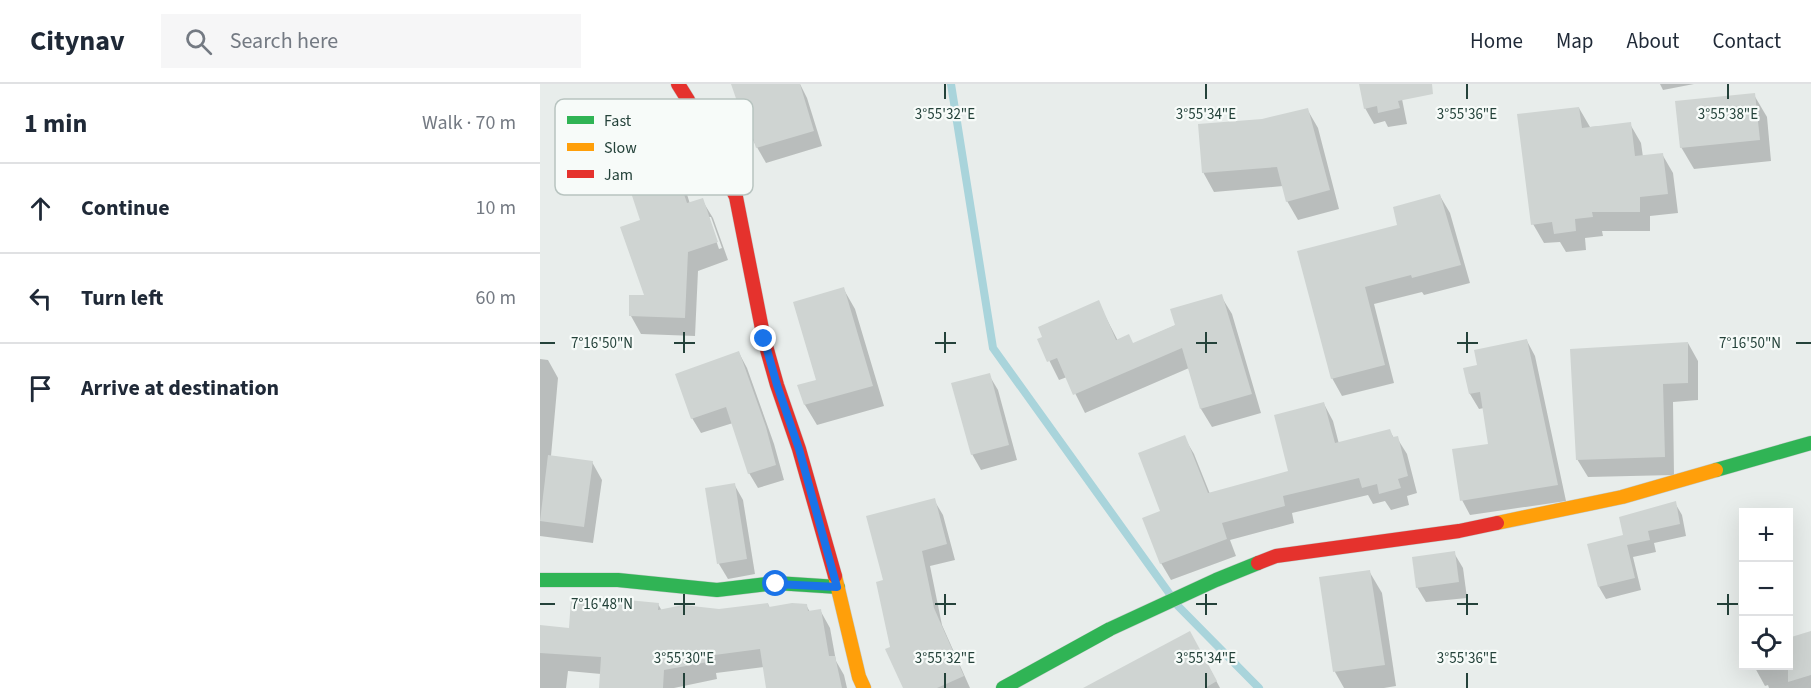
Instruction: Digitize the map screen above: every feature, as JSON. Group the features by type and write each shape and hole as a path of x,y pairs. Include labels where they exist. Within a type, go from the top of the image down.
{"street":[{"path":"678,84 687,99"},
{"path":"735,195 764,339 799,449 859,677 864,688"},
{"path":"1003,688 1110,629 1216,580 1276,556 1459,531 1622,497 1811,443"},
{"path":"540,580 618,580 717,590 776,584 837,587"}],"building":[{"path":"731,84 800,84 814,131 756,148 753,138 753,99 736,99"},
{"path":"1359,84 1432,84 1433,94 1398,101 1400,108 1378,113 1377,106 1364,109"},
{"path":"1755,93 1760,140 1680,148 1675,101"},
{"path":"1579,107 1582,128 1631,122 1635,156 1663,153 1668,194 1640,197 1640,212 1592,212 1593,217 1575,219 1576,231 1554,234 1552,222 1531,225 1517,114"},
{"path":"1308,108 1330,190 1286,202 1277,167 1202,173 1198,124 1262,119"},
{"path":"1440,194 1461,265 1365,287 1385,365 1331,379 1297,251 1397,225 1393,207"},
{"path":"632,195 684,195 687,203 703,198 718,242 688,252 685,318 629,316 629,295 644,295 620,227 640,220"},
{"path":"844,287 873,386 804,405 797,385 816,380 793,302"},
{"path":"1222,294 1252,394 1200,409 1182,348 1073,395 1057,358 1047,362 1037,339 1042,337 1038,327 1099,300 1116,340 1129,334 1133,343 1175,325 1170,309"},
{"path":"1527,339 1558,485 1460,501 1452,449 1488,444 1480,392 1469,394 1463,368 1477,365 1474,350"},
{"path":"1688,342 1688,383 1663,384 1665,457 1576,460 1570,349"},
{"path":"739,351 766,427 776,465 748,474 726,407 691,419 675,374"},
{"path":"990,373 1009,445 971,455 951,383"},
{"path":"1324,402 1335,443 1390,429 1393,437 1398,436 1408,476 1398,479 1401,488 1379,494 1377,484 1362,488 1359,478 1283,496 1285,506 1222,523 1227,539 1160,564 1142,518 1160,511 1138,453 1185,435 1208,493 1288,471 1274,415"},
{"path":"548,455 593,461 584,527 540,521"},
{"path":"735,483 747,559 717,564 705,488"},
{"path":"935,498 947,544 922,551 934,608 964,676 937,688 903,688 885,649 890,647 876,582 883,580 866,516"},
{"path":"1676,501 1680,524 1648,531 1650,540 1627,545 1635,578 1598,587 1587,544 1623,535 1619,517"},
{"path":"1455,551 1459,582 1416,588 1412,557"},
{"path":"1370,570 1385,665 1333,672 1319,577"},
{"path":"571,599 617,599 659,603 658,610 683,605 719,609 768,603 769,607 792,603 807,604 808,611 821,609 829,656 835,656 842,688 766,688 760,649 707,656 708,662 664,670 663,688 599,688 601,657 540,653 540,625 569,628"},
{"path":"1190,631 1217,681 1205,688 1083,688"},
{"path":"1811,631 1811,675 1788,682 1788,670 1793,670 1793,636"}],"waterway":[{"path":"951,84 993,348 1169,593"},
{"path":"1178,606 1259,688"}],"traffic: fast":[{"path":"1716,470 1811,443"},
{"path":"1003,688 1110,629 1258,563"},
{"path":"540,580 618,580 717,590 776,583 838,587"}],"traffic: slow":[{"path":"1497,523 1622,497 1716,470"},
{"path":"835,576 859,677 864,688"}],"traffic: jam":[{"path":"678,84 687,99"},
{"path":"735,195 764,339 799,449 835,576"},
{"path":"1258,563 1276,556 1459,531 1497,523"}],"route":[{"path":"764,339 799,449 837,587 776,584"}]}
